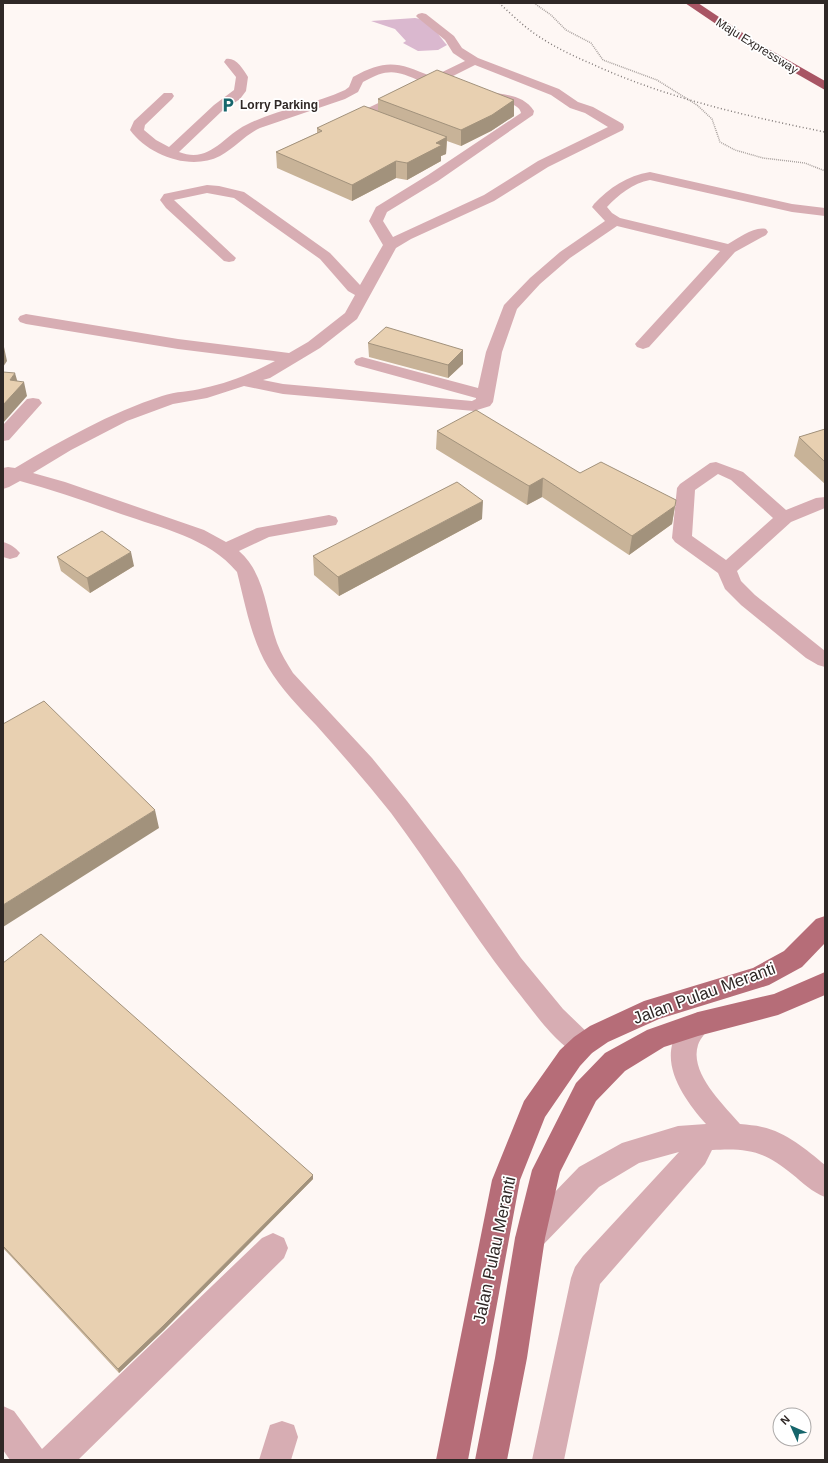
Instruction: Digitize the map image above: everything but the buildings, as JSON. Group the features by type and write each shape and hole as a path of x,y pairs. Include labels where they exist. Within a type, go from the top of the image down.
{"highway":[{"name":"Maju Expressway","path":"691,3 754,45 825,86"}],"main road":[{"name":"Jalan Pulau Meranti","path":"452,1460 506,1180 534,1110 570,1058 583,1045 599,1034 653,1009 760,977 793,959 825,926"},
{"name":"Jalan Pulau Meranti","path":"490,1460 511,1358 530,1238 546,1170 586,1092 615,1062 656,1038 698,1024 778,1004 825,983"}],"street":[{"path":"8,476 121,417 170,400 207,392 264,374 314,345 351,316 390,245 406,236 489,198 543,164 618,127 589,110 574,105 555,92 474,61 457,50 450,38 422,16"},
{"path":"336,129 474,61"},
{"path":"171,152 218,108 236,96 240,91 242,77 230,62"},
{"path":"168,96 139,124 137,130 141,136 182,158 205,158 218,153 247,129 259,123 350,92 354,89 357,80 379,69 388,67 401,68 438,79 456,82"},
{"path":"390,245 376,221 381,210 527,115 528,111 524,104 509,98 494,97 476,91"},
{"path":"363,116 378,122"},
{"path":"452,150 467,155"},
{"path":"730,249 615,221 607,216 599,207 606,198 640,177 650,176 792,208 825,212"},
{"path":"228,258 171,205 167,200 169,197 207,189 219,190 239,195 325,256 353,288 364,293"},
{"path":"241,381 283,389 474,406 484,402 494,352 510,308 535,281 565,255 615,221"},
{"path":"643,344 730,249 761,232"},
{"path":"26,320 178,344 291,358"},
{"path":"362,362 485,395"},
{"path":"3,436 33,403"},
{"path":"784,518 737,476 716,467 686,488 682,538 727,570 732,584 748,600 814,653 825,660"},
{"path":"8,476 59,486 197,534 225,550 237,560 246,571 267,643 276,663 286,678 364,764 399,807 450,876 512,966 554,1017 583,1045"},
{"path":"727,570 784,518 823,502"},
{"path":"225,550 264,532 329,521"},
{"path":"698,1024 685,1042 684,1067 699,1096 733,1136"},
{"path":"530,1238 589,1177 632,1152 678,1139 733,1136 763,1140 788,1153 825,1183"},
{"path":"548,1460 586,1278 594,1267 695,1156 698,1150 700,1138"},
{"path":"54,1460 273,1248"},
{"path":"3,1422 30,1460"}],"path":[{"path":"534,3 551,15 566,30 592,43 603,60 657,80 697,105 712,119 720,142 735,150 763,158 805,163 825,171"}],"shaded area":[{"path":"415,18 421,19 430,25 447,45 438,50 418,51 403,43 406,41 395,29 371,21"}],"railway":[{"path":"499,3 527,28 546,41 576,57 620,76 649,87 707,105 825,132"}],"place":[{"name":"Lorry Parking","path":"228,105"}]}
